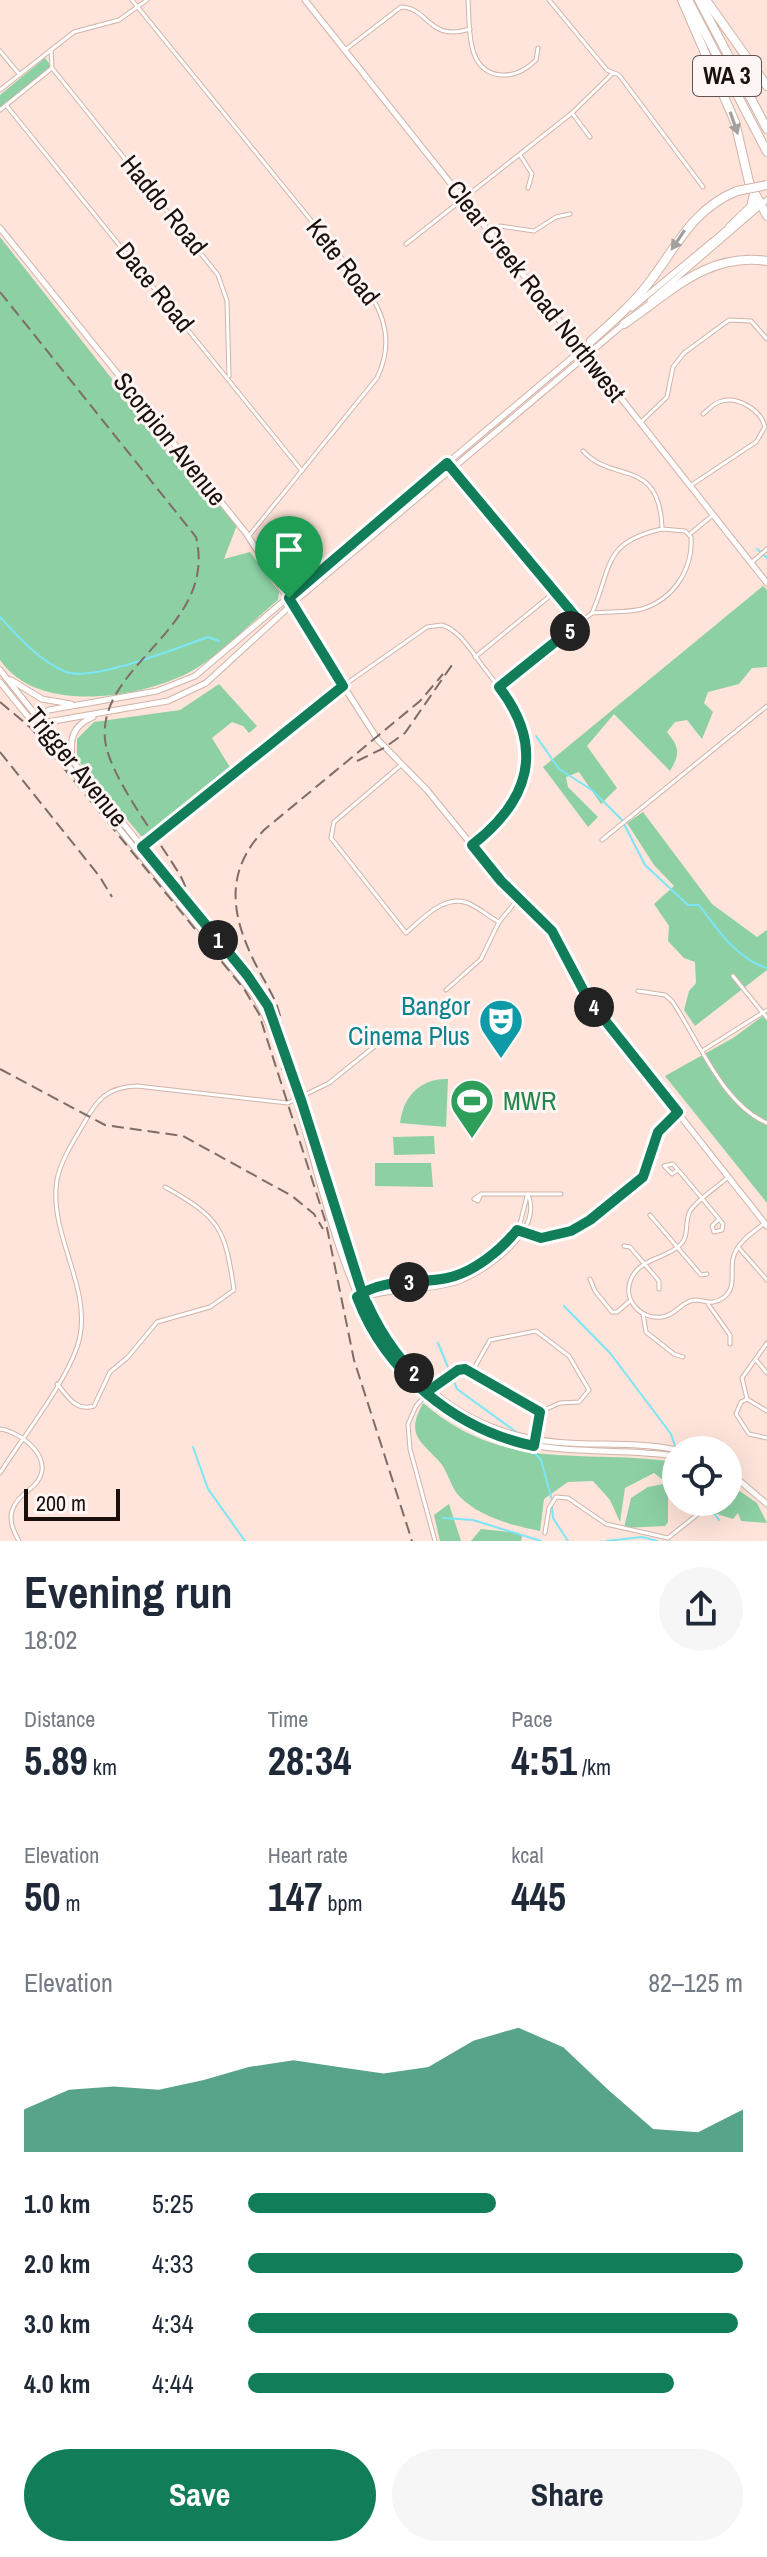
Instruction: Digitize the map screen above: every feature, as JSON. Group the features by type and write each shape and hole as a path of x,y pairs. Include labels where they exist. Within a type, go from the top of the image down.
{"highway":[{"name":"WA 3","path":"685,0 767,152"},
{"path":"685,0 735,122 754,193 751,207 730,227"},
{"name":"WA 3","path":"699,0 767,129"},
{"path":"706,0 767,86"},
{"path":"591,341 639,294 698,214 737,191 767,185"},
{"path":"754,193 764,202 767,216"},
{"path":"624,324 704,268 732,260 767,261"}],"main road":[{"name":"Clear Creek Road Northwest","path":"305,0 767,583"},
{"path":"37,722 168,701 196,689 465,447 764,202"},
{"path":"37,722 49,710 157,691 195,676 453,469 764,202"},
{"name":"Scorpion Avenue","path":"0,228 248,537 378,740 518,899 552,931 588,999 766,1224"},
{"path":"536,387 541,393"},
{"path":"502,416 508,423"},
{"path":"465,447 471,454"},
{"path":"1,671 42,699 84,704"},
{"name":"Trigger Avenue","path":"1,671 37,722 254,995 298,1099 361,1296 390,1354 429,1391 485,1432 564,1452 662,1456"},
{"name":"Trigger Avenue","path":"0,682 74,761 262,996 361,1296"},
{"path":"74,761 71,744 75,730 102,713"},
{"path":"360,1286 383,1287"},
{"name":"Trigger Avenue","path":"535,1443 662,1448"},
{"path":"742,1484 767,1504"}],"street":[{"name":"Kete Road","path":"132,0 366,288 381,311 387,340 377,378 248,537"},
{"path":"0,90 74,32 119,20 147,0"},
{"path":"468,0 473,54 482,68 506,75 524,70 536,60 538,48"},
{"path":"549,0 613,73 619,75 703,187"},
{"path":"345,50 401,7 408,8 439,30 470,29"},
{"path":"0,110 52,68 51,50"},
{"path":"0,51 20,75"},
{"name":"Haddo Road","path":"52,68 218,275 227,301 226,343 230,380"},
{"path":"406,244 572,113 613,73"},
{"name":"Dace Road","path":"6,105 302,471"},
{"path":"572,113 590,137"},
{"path":"520,155 532,174 528,188"},
{"path":"491,234 500,226 534,231 556,217 570,214"},
{"path":"640,423 667,397 676,361 722,323 737,319 751,321 767,339"},
{"path":"690,486 756,442 765,427 763,417 755,409 731,402 717,403 703,414"},
{"path":"583,451 596,462 637,475 658,503 662,529"},
{"path":"447,463 580,622"},
{"path":"499,687 592,613 640,609 670,593 689,562 690,534 713,515"},
{"path":"592,613 604,571 614,555 630,540 662,529 690,534"},
{"path":"751,563 767,549"},
{"path":"475,657 556,591"},
{"path":"142,847 343,686 435,625 451,628 499,687 523,729 526,767 510,810 472,845"},
{"path":"602,840 767,706"},
{"path":"401,765 334,822 330,834 406,933 436,908 455,901 469,903 499,922"},
{"path":"446,990 481,959 499,922 518,899"},
{"path":"702,1051 766,1014 733,976"},
{"path":"638,991 665,995 672,1001 713,1072 748,1110 767,1123"},
{"path":"0,1473 74,1356 82,1324 58,1205 57,1181 63,1161 100,1097 119,1087 137,1086 261,1102 298,1099 329,1083 375,1046"},
{"path":"520,1231 541,1238 571,1231 590,1220 643,1177 658,1132 678,1112"},
{"path":"678,1170 719,1219"},
{"path":"683,1357 674,1354 646,1332 643,1314 630,1301 629,1283 633,1273 684,1241 689,1212 729,1177"},
{"path":"57,1384 68,1400 81,1407 94,1406 110,1372 128,1357 157,1322 210,1307 234,1290 223,1233 192,1202 165,1187"},
{"path":"481,1194 561,1194"},
{"path":"361,1296 461,1281 488,1264 520,1231 531,1209 528,1194"},
{"path":"650,1215 701,1275 707,1274"},
{"path":"643,1314 663,1317 689,1302 708,1304 729,1292 733,1258 738,1247 766,1224"},
{"path":"361,1296 383,1287 460,1275 520,1231"},
{"path":"624,1246 630,1247 659,1281 659,1289"},
{"path":"738,1247 767,1280"},
{"path":"590,1279 595,1291 612,1312 620,1310 630,1301"},
{"path":"708,1304 730,1335 730,1344"},
{"path":"472,1372 490,1340 536,1331 569,1356 589,1390 579,1402 560,1403 540,1412"},
{"path":"767,1343 742,1378 747,1399 767,1411"},
{"path":"756,1360 767,1373"},
{"path":"435,1541 407,1434 413,1412 429,1391 458,1370 472,1372 540,1412"},
{"path":"747,1399 741,1402 736,1414 749,1434 767,1438"},
{"path":"535,1443 540,1412"},
{"path":"0,1429 32,1445 41,1464 37,1481 22,1495 12,1512 13,1530 19,1541"},
{"path":"545,1533 549,1508 556,1497 568,1498 606,1524 668,1538 696,1516"}],"green space":[{"path":"45,58 51,66 0,108 0,95"},
{"path":"0,237 187,474 201,482 237,525 224,559 250,552 279,592 278,600 222,649 188,673 167,682 115,695 62,695 38,688 17,677 0,660"},
{"path":"763,586 767,590 767,667 752,668 739,684 708,692 704,703 713,712 702,739 687,720 675,722 667,732 677,751 670,771 614,714 587,746 617,788 601,804 579,772 566,777 568,787 598,817 588,827 543,767"},
{"path":"219,684 257,726 249,733 243,726 232,722 212,738 231,769 149,837 141,836 77,759 77,739 94,722 180,710"},
{"path":"643,812 712,904 757,937 767,930 767,970 695,1026 684,1010 689,991 696,983 695,962 684,958 668,941 669,926 654,904 674,886 654,865 627,823"},
{"path":"767,1013 767,1203 665,1076 733,1038"},
{"path":"438,1079 448,1079 446,1127 400,1123 405,1105 415,1090"},
{"path":"434,1136 435,1154 394,1155 393,1137"},
{"path":"375,1163 431,1163 433,1187 375,1186"},
{"path":"423,1403 454,1425 484,1440 514,1449 545,1454 662,1460 662,1479 654,1473 625,1488 620,1522 610,1500 593,1481 568,1482 544,1499 540,1531 519,1526 477,1510 460,1497 441,1464 417,1434 418,1413"},
{"path":"662,1484 662,1516 668,1516 668,1522 665,1526 624,1528 631,1498 648,1487"},
{"path":"742,1493 757,1503 767,1523 741,1521"},
{"path":"449,1504 461,1541 440,1541 434,1515"},
{"path":"481,1529 519,1533 522,1537 521,1541 471,1541"}],"waterway":[{"path":"757,549 761,552"},
{"path":"763,554 767,558"},
{"path":"0,617 47,662 66,672 79,674 136,662 208,637 219,641"},
{"path":"536,736 559,769 592,790 622,820 645,865 688,905 699,905 737,951 767,968"},
{"path":"564,1306 610,1353 672,1436"},
{"path":"438,1343 457,1389 519,1434"},
{"path":"528,1445 541,1460 552,1500"},
{"path":"193,1447 208,1489 245,1541"},
{"path":"552,1507 553,1518 568,1541"},
{"path":"716,1516 719,1520"},
{"path":"443,1518 473,1520 541,1541"},
{"path":"606,1541 642,1537 657,1541"}],"railway":[{"path":"0,292 196,537 198,569 190,596 175,621 119,689 108,713 105,739 108,754 125,790 184,882 195,923"},
{"path":"357,761 405,733 452,665"},
{"path":"282,1070 280,1017 273,996 245,941 236,908 238,876 243,860 264,830 420,701 443,674"},
{"path":"0,702 31,728 244,989 259,1014 326,1223 354,1360 412,1541"},
{"path":"0,752 100,877 112,897"},
{"path":"0,1069 105,1125 183,1136 292,1196 314,1214 323,1229"}],"place":[{"name":"Bangor Cinema Plus","path":"501,1060"},
{"name":"MWR","path":"472,1140"}],"route":[{"path":"289,598 343,686 142,847 247,975 268,1006 362,1293 388,1342 431,1389 458,1370 465,1369 529,1403 540,1412 534,1446 485,1432 433,1399 390,1354 365,1316 357,1297 362,1293 369,1290 398,1283 460,1275 501,1246 517,1230 541,1238 580,1227 643,1177 651,1162 658,1132 678,1112 588,999 552,931 514,895 472,845 492,830 510,810 526,767 523,729 511,703 499,687 580,622 447,463 289,598"}]}
